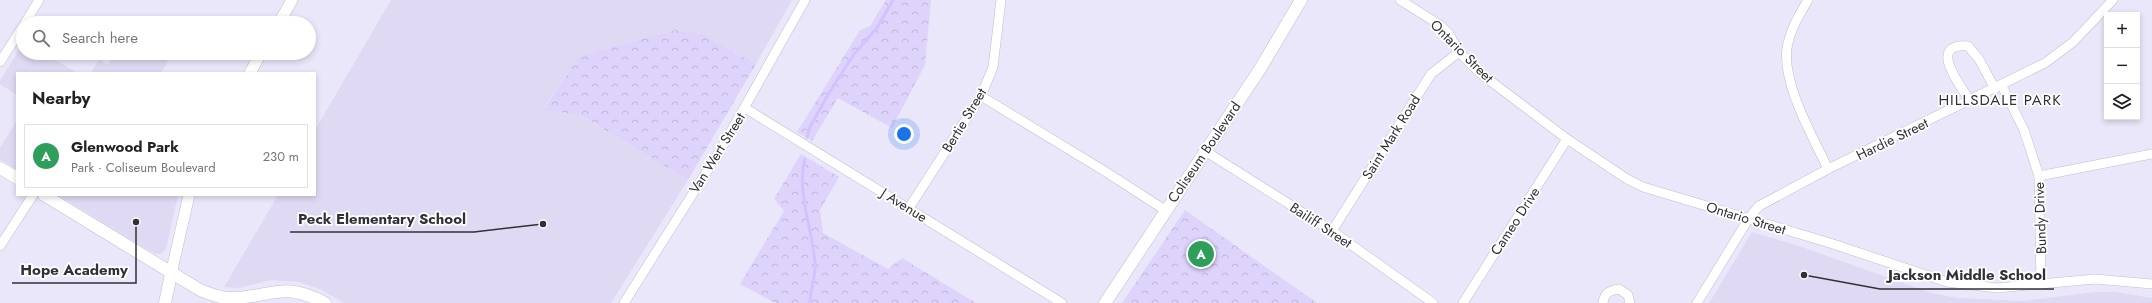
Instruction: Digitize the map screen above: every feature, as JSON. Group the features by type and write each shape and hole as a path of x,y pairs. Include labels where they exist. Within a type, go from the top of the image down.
{"main road":[{"name":"Coliseum Boulevard","path":"1105,303 1165,210 1260,69 1301,0"},
{"path":"0,168 16,177"},
{"path":"46,196 171,274 200,290 225,297 246,297 286,290 306,294 326,303"},
{"path":"165,303 171,274"}],"street":[{"path":"29,16 39,0"},
{"path":"283,16 292,0"},
{"name":"Van Wert Street","path":"624,303 745,108 805,0"},
{"name":"Bertie Street","path":"909,208 981,96 993,67 1001,0"},
{"name":"Ontario Street","path":"1400,0 1440,25 1449,34 1459,52 1480,73 1567,139 1627,179 1643,187 1749,218 1947,282 1997,288 2095,279 2152,284"},
{"path":"1808,0 1794,24 1787,49 1790,74 1797,101 1828,169"},
{"name":"Hardie Street","path":"1697,303 1749,218 1759,206 1828,169 1998,88 2045,63 2073,42 2113,0"},
{"path":"0,62 16,37"},
{"name":"Bundy Drive","path":"1970,101 1948,65 1947,57 1951,50 1958,45 1968,46 1979,59 2024,130 2039,176 2041,285"},
{"name":"Saint Mark Road","path":"1332,231 1430,74 1459,52"},
{"path":"251,72 257,60"},
{"path":"981,96 1106,172 1165,210"},
{"name":"J Avenue","path":"745,108 1062,303"},
{"name":"Cameo Drive","path":"1463,303 1567,139"},
{"name":"Bailiff Street","path":"1206,151 1332,231 1433,303"},
{"path":"2039,176 2152,154"},
{"path":"0,246 32,196"},
{"path":"171,274 188,196"},
{"path":"1603,303 1605,295 1608,292 1619,289 1628,295 1630,303"}],"shaded area":[{"path":"391,0 792,0 756,64 703,34 676,30 580,55 544,108 582,116 688,180 611,303 344,303 320,289 298,282 272,280 238,288 224,287 277,196 316,196 316,128"},
{"path":"16,55 16,60 56,60 75,72 16,72 16,94 0,84 0,81"},
{"path":"99,60 108,65 111,60 169,60 162,72 92,72"},
{"path":"16,122 16,169 0,159 0,148"},
{"path":"60,196 178,196 166,249 161,254 156,254"},
{"path":"1752,232 1796,245 1932,293 1957,298 2023,301 2095,292 2115,292 2152,298 2152,303 1709,303"}],"green space":[{"path":"886,0 931,0 925,65 892,128 838,98 812,141 797,132 860,30 870,26"},
{"path":"676,30 703,34 756,64 688,180 582,116 544,109 580,55"},
{"path":"801,154 839,177 820,210 823,233 888,269 902,258 976,303 775,303 740,284 784,211 774,199"},
{"path":"1185,210 1317,303 1122,303"}],"waterway":[{"path":"807,137 810,127 829,93 854,54 877,28 893,0"},
{"path":"805,159 802,184 815,263 815,273 810,303"}],"place":[{"name":"Hope Academy","path":"136,222"},
{"name":"Peck Elementary School","path":"543,224"},
{"name":"Glenwood Park","path":"1201,254"},
{"name":"Jackson Middle School","path":"1804,275"}],"district":[{"name":"HILLSDALE PARK","path":"2000,100"}]}
